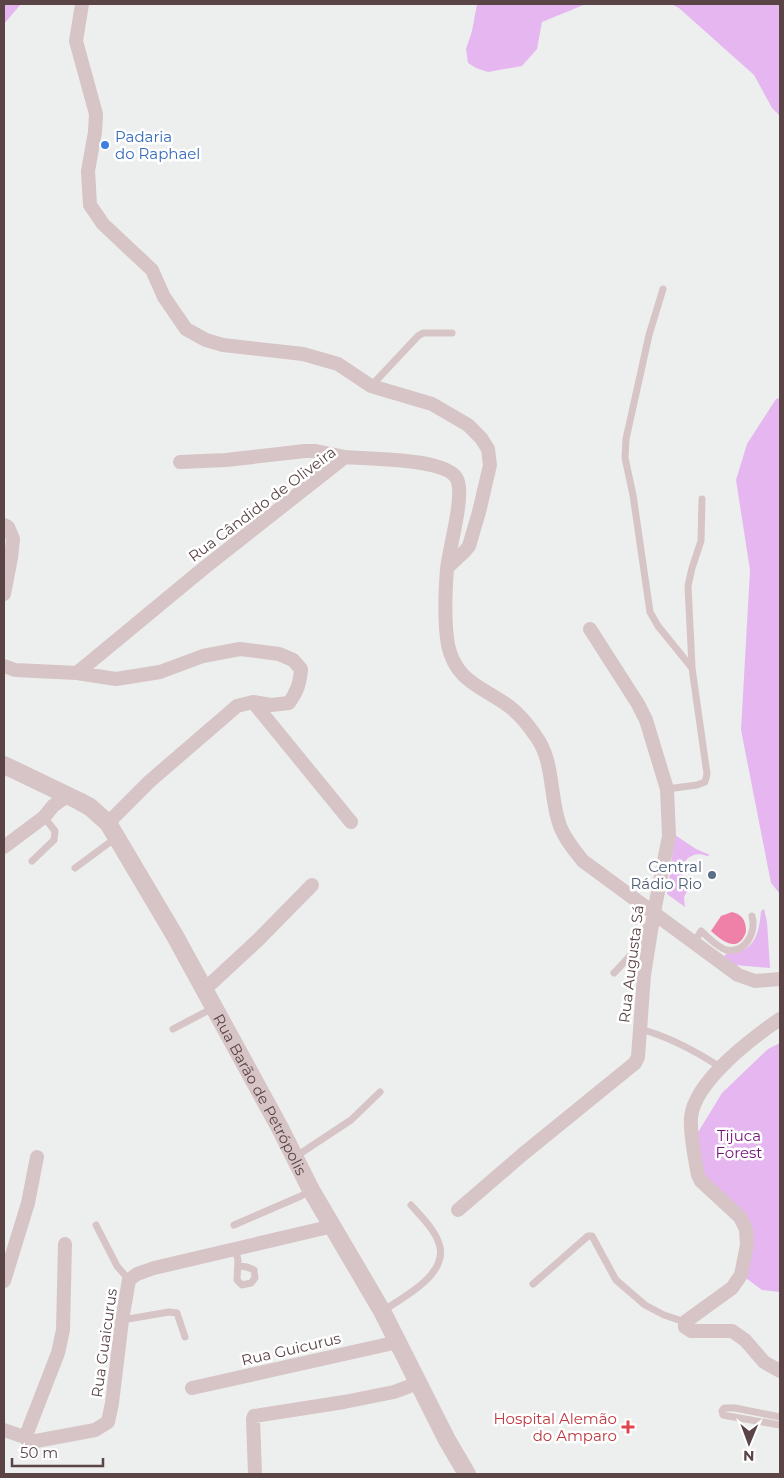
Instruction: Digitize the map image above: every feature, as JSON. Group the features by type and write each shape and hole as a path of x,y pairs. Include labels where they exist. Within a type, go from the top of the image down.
{"street":[{"path":"82,4 76,41 96,114 95,132 88,171 90,205 103,224 152,270 164,297 186,329 206,340 223,345 303,354 338,364 370,386 432,404 468,425 481,438 488,449 490,465 480,512 465,551 447,568"},
{"path":"180,462 226,460 305,451 316,451 345,457"},
{"name":"Rua Cândido de Oliveira","path":"77,673 211,562 345,457 419,462 451,471 457,480 460,492 447,568 446,617 448,646 456,666 468,681 511,708 537,736 547,757 560,825 568,843 583,861 738,975 755,981 780,979"},
{"path":"4,525 8,527 12,539 12,558 4,594"},
{"name":"Rua Augusta Sá","path":"458,1210 635,1064 638,1051 651,911 669,836 667,789 646,720 638,704 590,629"},
{"path":"4,666 15,670 77,673 116,679 160,672 203,656 240,649 279,654 293,660 301,669 300,683 296,694 289,703 271,705 253,702 237,706 150,781 113,830"},
{"path":"253,702 351,822"},
{"name":"Rua Barão de Petrópolis","path":"4,765 90,807 113,830 175,936 311,1190 382,1311 418,1384 467,1474"},
{"path":"49,787 54,806"},
{"path":"4,847 68,796"},
{"path":"204,990 258,940 312,885"},
{"path":"780,1019 720,1067 704,1088 693,1109 691,1118 697,1169 701,1181 740,1217 748,1236 741,1275 732,1288 685,1322 686,1327 691,1331 732,1331 745,1340 764,1362 780,1371"},
{"path":"4,1281 28,1202 37,1157"},
{"name":"Rua Guaicurus","path":"4,1430 36,1441 95,1430 108,1422 129,1280 137,1274 154,1268 333,1226"},
{"path":"25,1438 58,1353 62,1337 65,1244"},
{"name":"Rua Guicurus","path":"192,1388 398,1342"},
{"path":"255,1474 254,1416 344,1402 394,1392 418,1384"}],"lane":[{"path":"663,289 649,335 630,418 626,439 626,458 650,612 658,626 692,668"},
{"path":"370,386 418,336 423,333 452,333"},
{"path":"667,789 697,785 705,782 707,774 692,668 688,586 701,541 702,499"},
{"path":"32,861 54,840 56,831 44,817"},
{"path":"75,868 113,830"},
{"path":"614,973 639,944 651,911"},
{"path":"694,943 701,931 726,950 739,948 746,944 752,933 752,916"},
{"path":"173,1029 213,1008"},
{"path":"647,1031 662,1036 720,1067"},
{"path":"294,1157 352,1120 380,1092"},
{"path":"234,1225 311,1190"},
{"path":"382,1311 431,1277 438,1266 440,1247 430,1226 411,1205"},
{"path":"96,1225 117,1266 129,1280"},
{"path":"533,1284 588,1236 592,1236 616,1280 645,1305 664,1315 685,1322"},
{"path":"235,1249 238,1266"},
{"path":"122,1320 169,1312 177,1313 185,1337"},
{"path":"780,1416 728,1407 722,1411 724,1415 728,1416 780,1425"}],"green space":[{"path":"4,4 21,4 4,24"},
{"path":"477,4 586,4 542,22 537,49 522,66 488,72 468,63 466,49 472,31"},
{"path":"671,4 780,4 780,116 772,108 754,75 679,8"},
{"path":"780,398 780,894 771,883 741,730 750,570 736,480 747,444 776,399"},
{"path":"675,835 696,849 710,855 693,855 684,863 682,875 690,886 684,897 685,907 667,894"},
{"path":"764,909 767,922 770,968 734,965 722,960 726,954 735,953 749,946 759,928 761,911"},
{"name":"Tijuca Forest","path":"780,1043 780,1292 762,1290 739,1273 747,1229 702,1181 697,1134 722,1093 768,1049"}],"shaded area":[{"path":"732,912 741,917 746,932 739,943 730,944 711,931 721,916"}],"place":[{"name":"Padaria do Raphael","path":"105,145"},
{"name":"Central Rádio Rio","path":"712,875"},
{"name":"Hospital Alemão do Amparo","path":"628,1427"}]}
